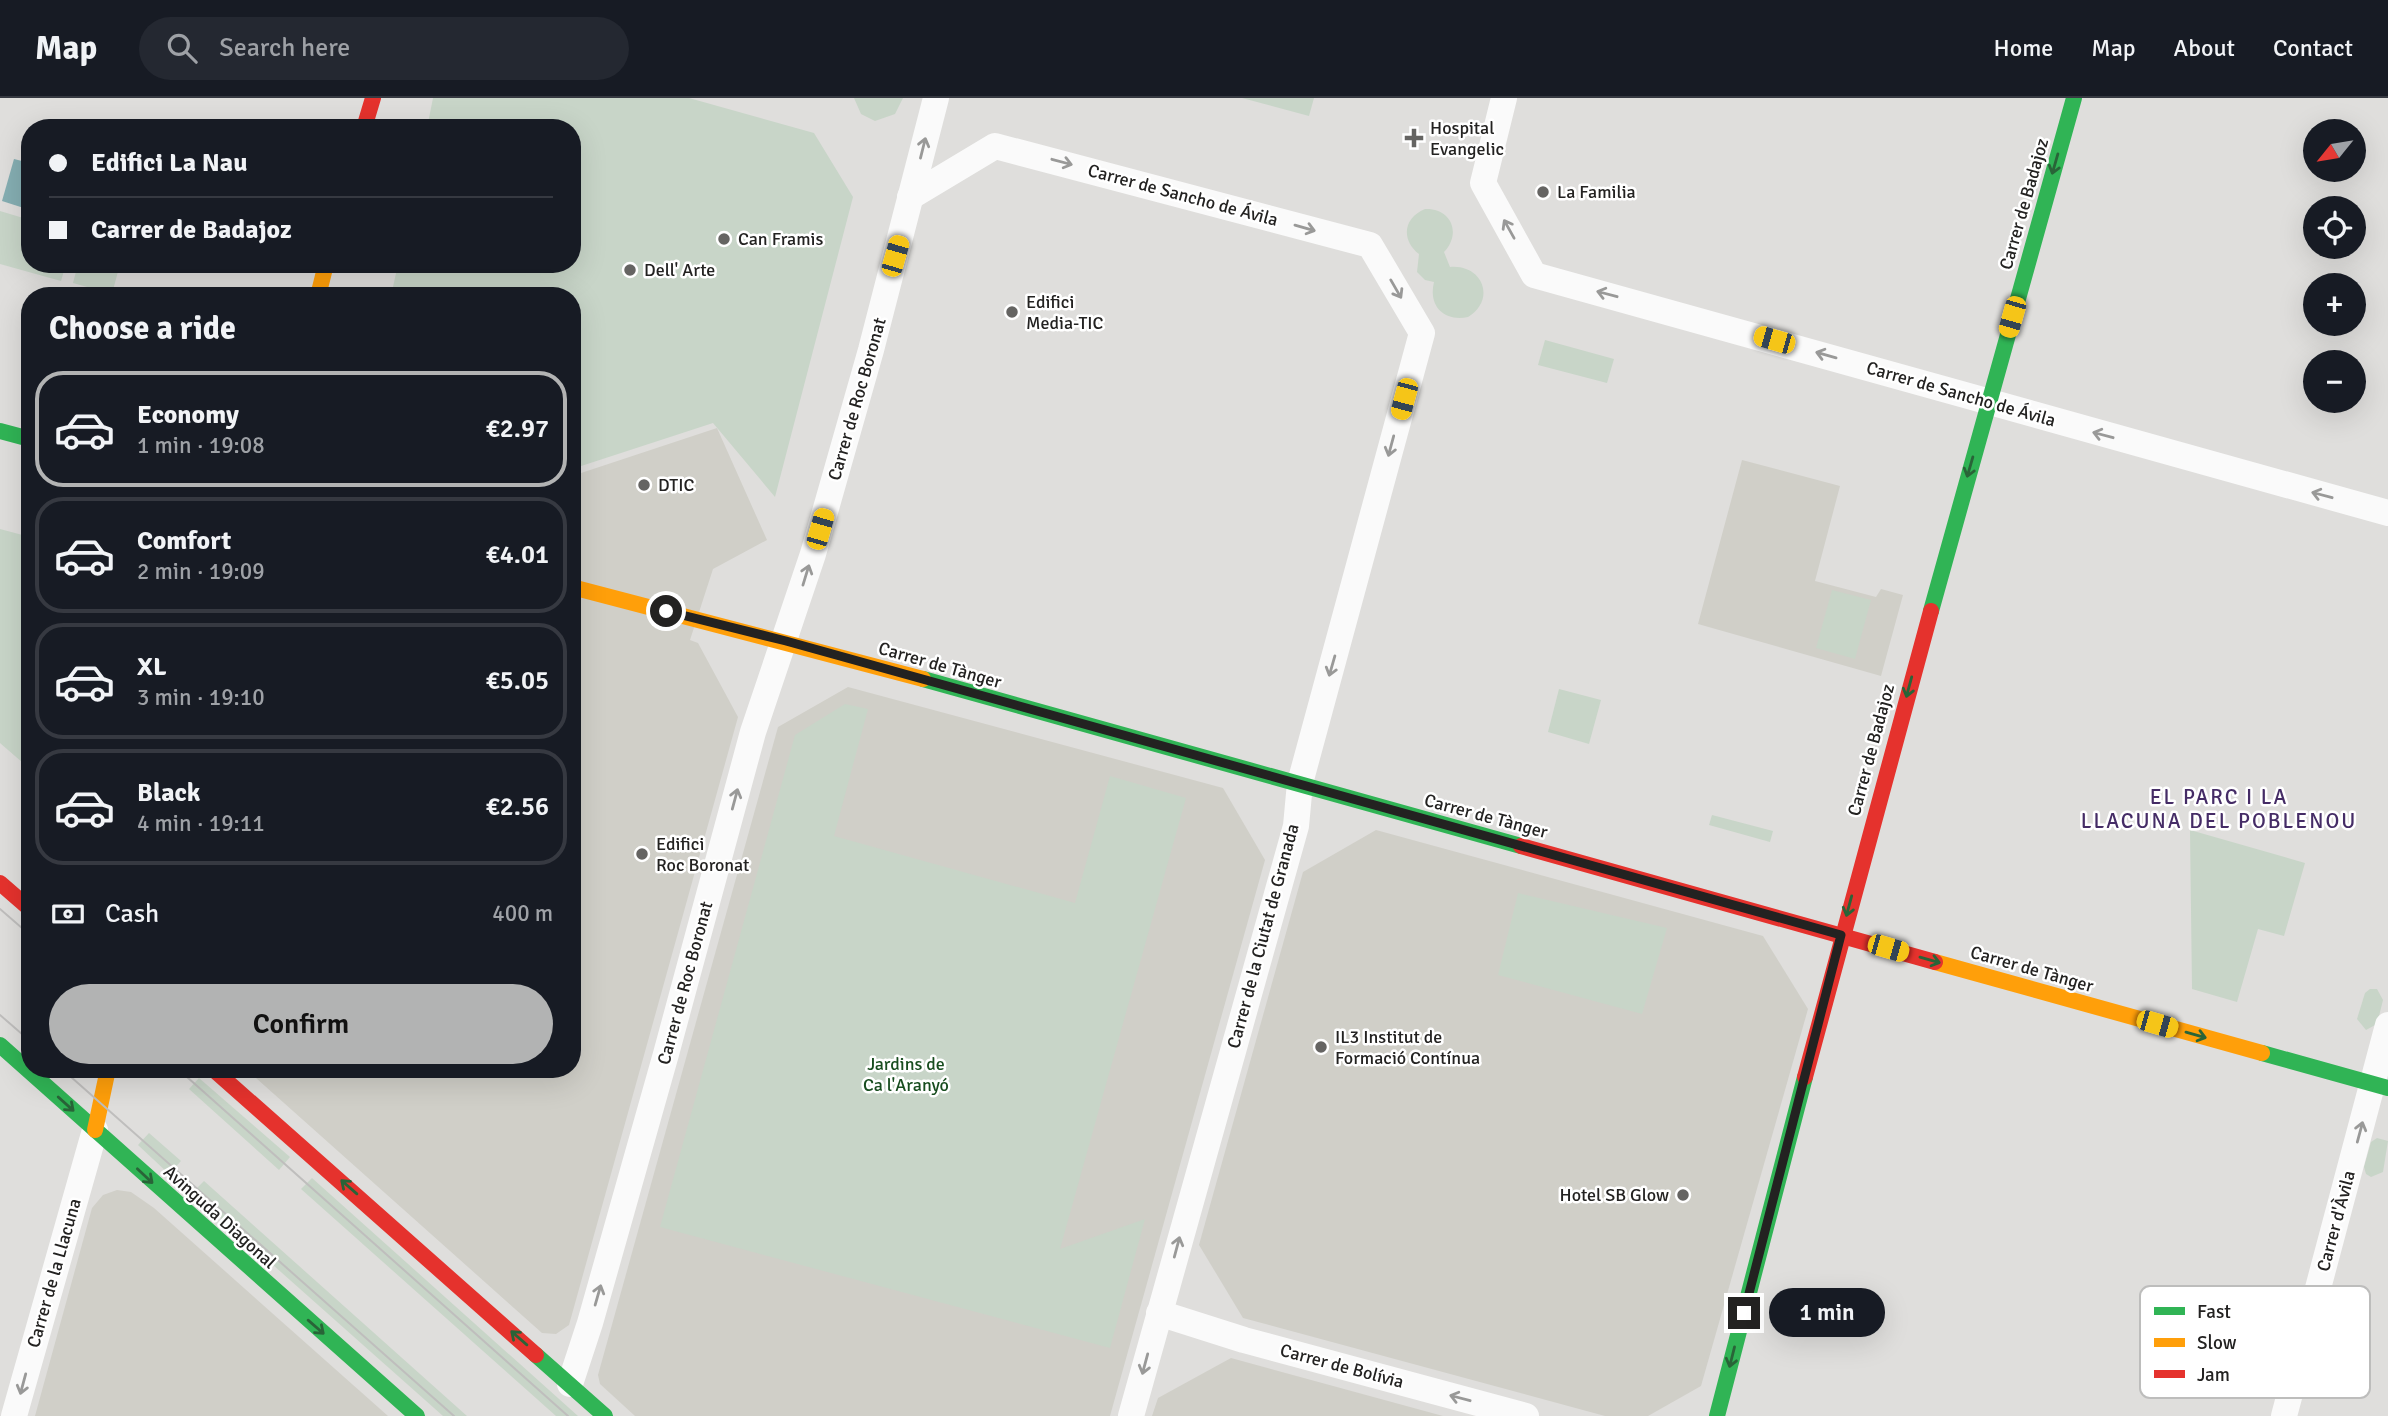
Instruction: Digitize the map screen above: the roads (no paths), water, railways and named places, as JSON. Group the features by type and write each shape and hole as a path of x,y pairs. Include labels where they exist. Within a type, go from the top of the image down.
{"street":[{"path":"367,119 373,98"},
{"name":"Carrer de Roc Boronat","path":"570,1384 636,1162 753,732 786,641 867,362 936,98"},
{"name":"Carrer de Sancho de Ávila","path":"1504,98 1483,183 1534,275 2388,513"},
{"name":"Carrer de Badajoz","path":"1717,1416 1841,935 2074,98"},
{"name":"Carrer de Sancho de Ávila","path":"910,197 995,146 1370,245 1422,333"},
{"name":"Carrer de la Ciutat de Granada","path":"1131,1416 1296,826 1300,783 1422,333"},
{"path":"0,431 21,437"},
{"name":"Carrer de Tànger","path":"581,589 786,641 2380,1086"},
{"path":"0,883 21,901"},
{"name":"Carrer d'Àvila","path":"2322,1286 2380,1086 2388,1025"},
{"name":"Avinguda Diagonal","path":"0,1045 21,1064"},
{"name":"Avinguda Diagonal","path":"37,1078 417,1416"},
{"path":"95,1130 106,1078"},
{"path":"223,1078 605,1416"},
{"name":"Carrer de la Llacuna","path":"14,1416 95,1130"},
{"name":"Carrer de Bolívia","path":"1159,1313 1244,1340 1525,1416"},
{"name":"Carrer d'Àvila","path":"2284,1416 2289,1398"}],"water":[{"path":"14,159 21,161 21,207 2,201"}],"tram line":[{"path":"0,909 21,927"},
{"path":"0,1015 21,1033"},
{"path":"72,1078 454,1416"},
{"path":"188,1078 568,1416"}],"place":[{"name":"Hospital Evangelic","path":"1414,138"},
{"name":"La Familia","path":"1543,192"},
{"name":"Can Framis","path":"724,239"},
{"name":"Dell' Arte","path":"630,270"},
{"name":"Edifici Media-TIC","path":"1012,312"},
{"name":"DTIC","path":"644,485"},
{"name":"Edifici Roc Boronat","path":"642,854"},
{"name":"IL3 Institut de Formació Contínua","path":"1321,1047"},
{"name":"Hotel SB Glow","path":"1683,1195"}],"district":[{"name":"EL PARC I LA LLACUNA DEL POBLENOU","path":"2219,809"}],"park label":[{"name":"Jardins de Ca l'Aranyó","path":"906,1074"}]}
